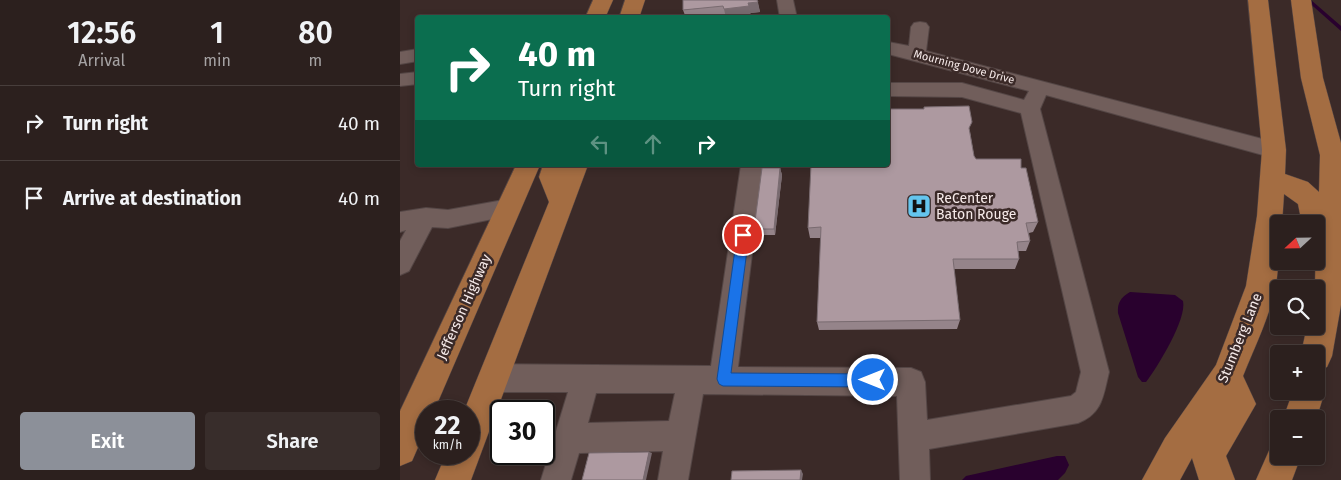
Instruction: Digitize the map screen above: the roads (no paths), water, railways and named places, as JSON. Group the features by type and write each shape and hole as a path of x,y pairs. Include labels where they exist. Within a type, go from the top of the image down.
{"main road":[{"path":"596,15 603,0"},
{"path":"614,15 619,0"},
{"path":"630,15 635,0"},
{"path":"648,15 650,0"},
{"path":"1301,0 1312,78 1332,155 1330,285 1318,345"},
{"name":"Stumberg Lane","path":"1160,480 1176,450 1227,376 1251,317 1260,286 1266,254 1274,150 1259,10"},
{"name":"Jefferson Highway","path":"400,449 527,167"},
{"path":"554,167 552,177 562,202"},
{"path":"480,414 575,167"},
{"path":"1273,180 1306,194 1314,206 1314,215"},
{"path":"1325,259 1330,267"},
{"path":"1216,480 1208,454 1239,404 1227,376"},
{"path":"454,480 460,465"},
{"path":"1274,480 1280,465"}],"street":[{"path":"785,0 788,15"},
{"path":"918,54 920,26"},
{"name":"Mourning Dove Drive","path":"890,48 918,54 1035,98"},
{"path":"400,58 415,56"},
{"path":"400,80 415,78"},
{"path":"890,89 962,90 1035,98 1274,150"},
{"path":"913,435 934,434 1078,409 1088,400 1095,372 1094,364 1035,98"},
{"path":"723,379 752,167"},
{"path":"400,222 426,217 448,219 509,208"},
{"path":"400,264 426,217"},
{"path":"494,378 911,382 915,480"},
{"path":"556,480 586,379"},
{"path":"673,480 692,379"},
{"path":"568,438 680,436"}],"waterway":[{"path":"1308,0 1341,29"}],"place":[{"name":"ReCenter Baton Rouge","path":"919,206"}]}
